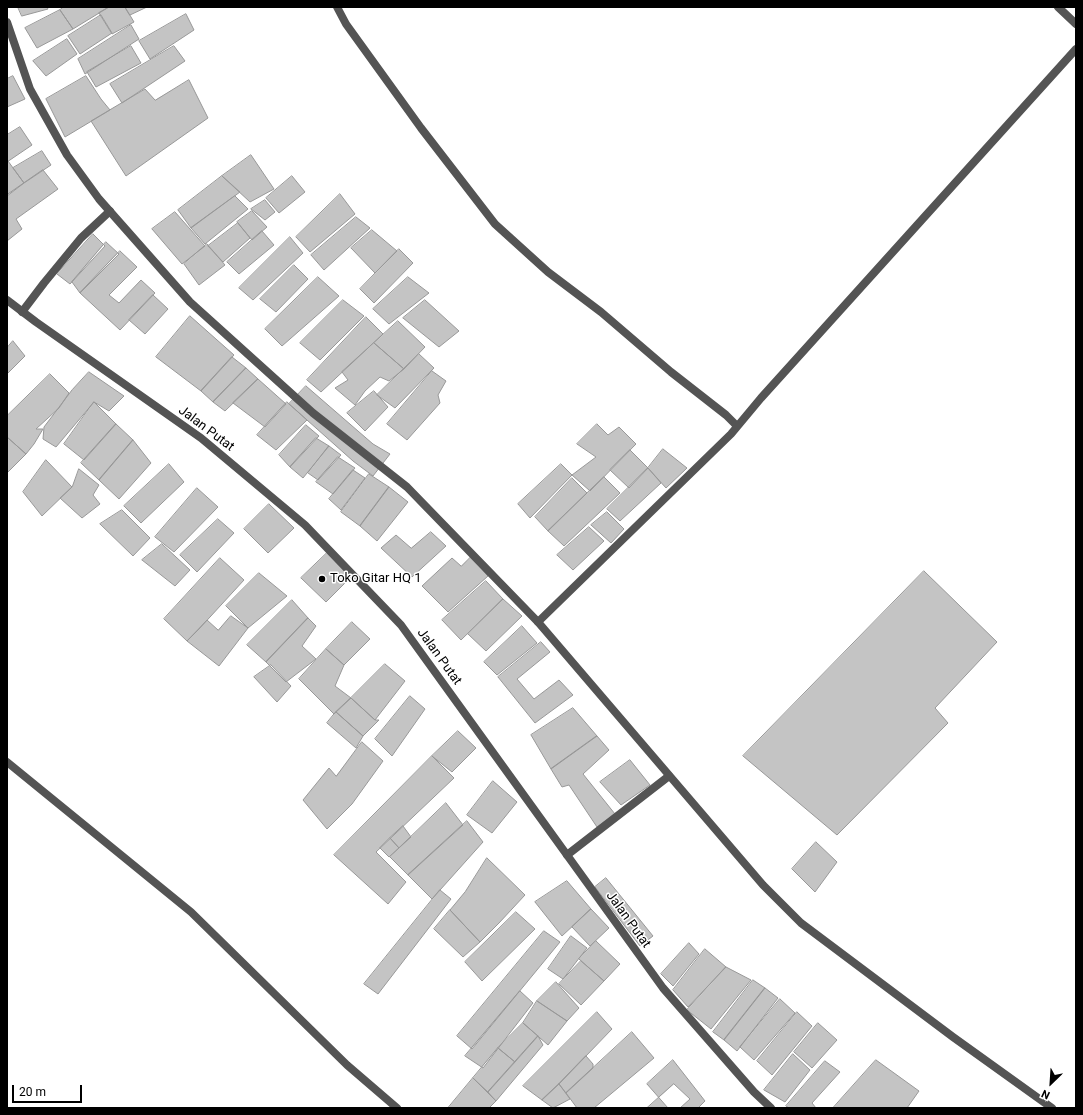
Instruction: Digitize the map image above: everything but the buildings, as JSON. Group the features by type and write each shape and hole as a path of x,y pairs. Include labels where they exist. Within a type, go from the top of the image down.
{"street":[{"path":"337,7 346,24 417,122 495,224 548,272 601,312 736,424"},
{"path":"1058,7 1076,24"},
{"path":"7,22 30,89 67,155 99,199 190,302 313,413 408,487 538,622 763,885 801,923 953,1038 1052,1108"},
{"path":"538,622 732,434 736,424 1076,49"},
{"path":"22,312 81,238 110,211"},
{"name":"Jalan Putat","path":"7,300 201,438 305,525 401,625 569,853 663,988 754,1092 772,1108"},
{"path":"7,762 191,912 347,1065 397,1108"},
{"path":"569,853 669,776"}],"place":[{"name":"Toko Gitar HQ 1","path":"322,579"}]}
